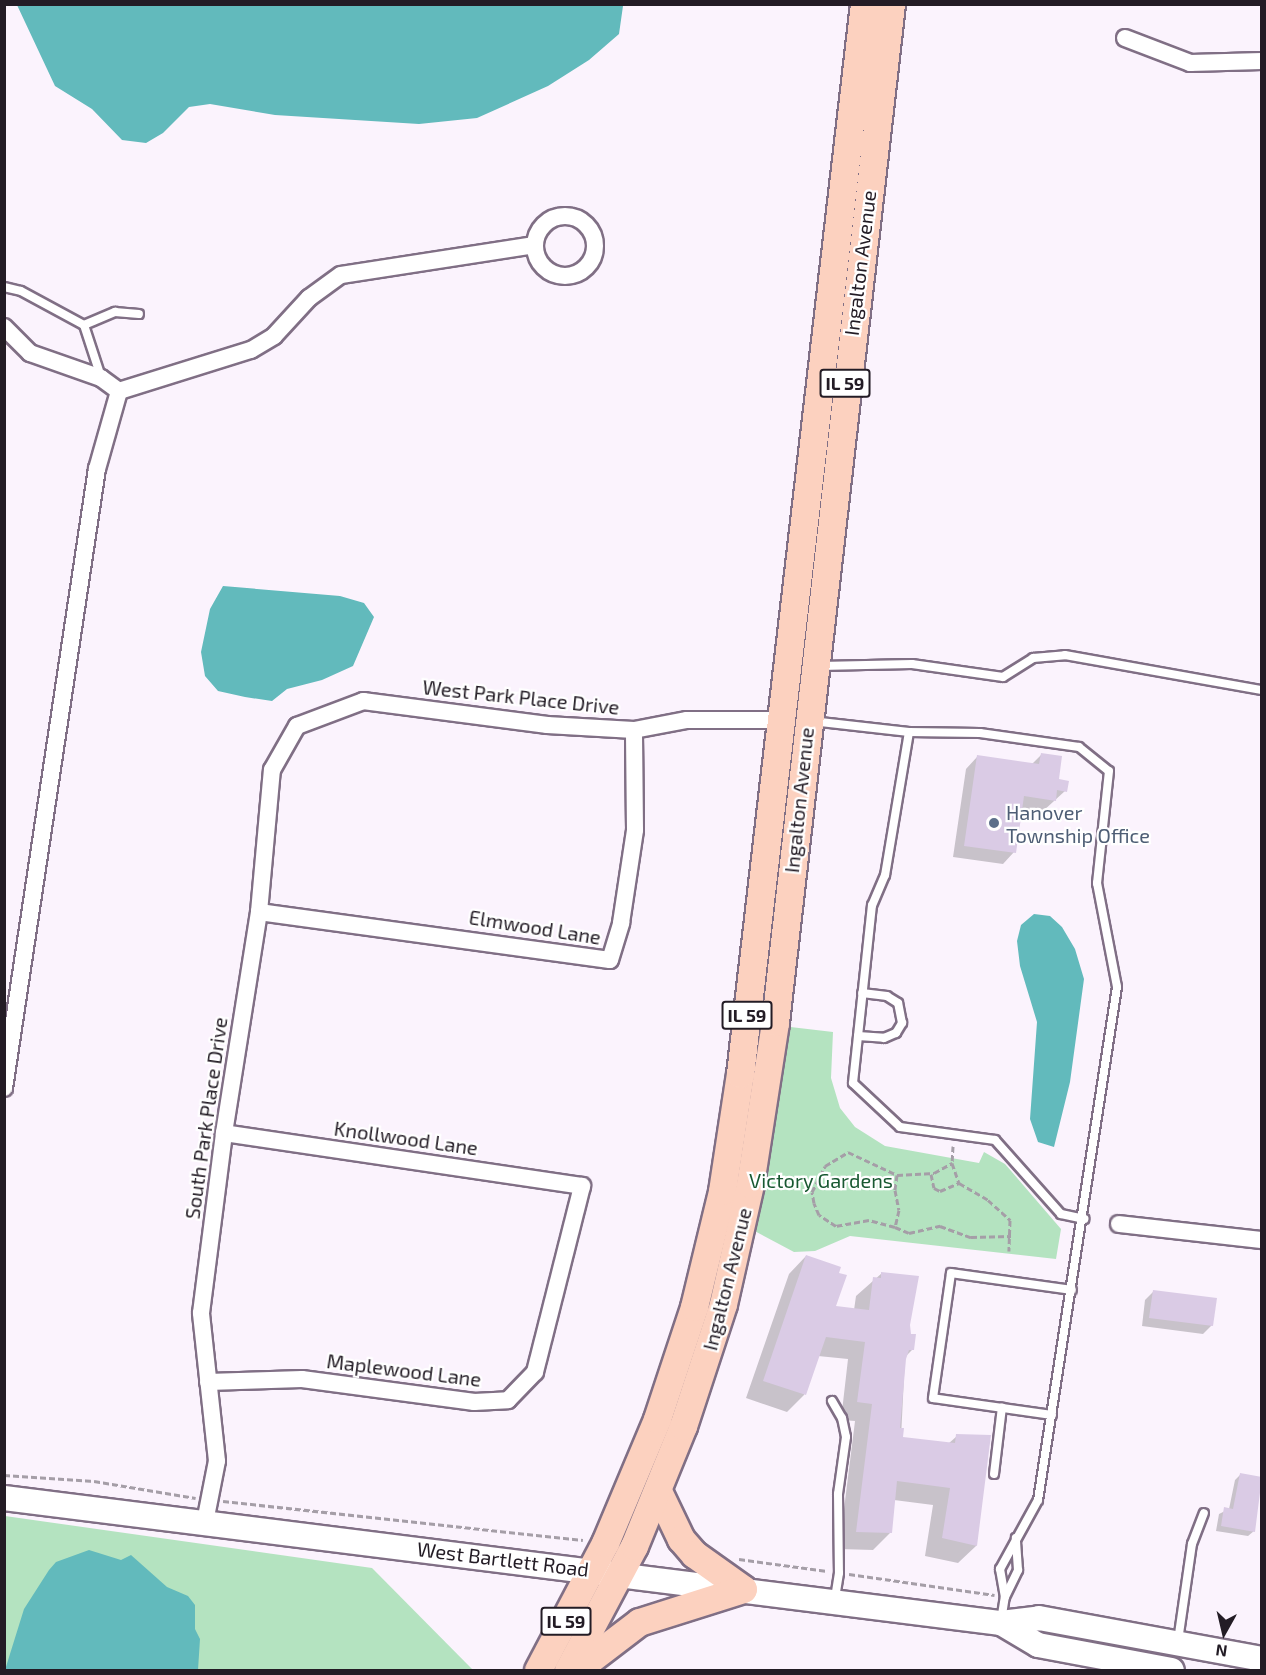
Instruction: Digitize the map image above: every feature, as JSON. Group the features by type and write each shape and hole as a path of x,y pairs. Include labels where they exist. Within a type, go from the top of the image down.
{"main road":[{"name":"Ingalton Avenue","path":"591,1570 627,1495 665,1398 694,1307 722,1191 740,1074 864,4"},
{"name":"Ingalton Avenue","path":"620,1574 658,1491 723,1304 750,1184 775,1022 813,667 891,4"},
{"path":"780,720 807,721"},
{"path":"658,1491 681,1539 743,1589"},
{"name":"IL 59","path":"538,1671 591,1570"},
{"name":"IL 59","path":"568,1671 620,1574"},
{"path":"576,1671 639,1622 743,1589"}],"street":[{"path":"1125,38 1190,63 1262,61"},
{"path":"119,391 252,350 274,336 309,298 341,275 535,245"},
{"path":"4,327 30,353 101,378 119,391"},
{"path":"4,1088 97,469 119,391"},
{"name":"West Park Place Drive","path":"297,726 363,700 547,725 634,730 687,720 780,720"},
{"name":"South Park Place Drive","path":"208,1511 217,1461 201,1313 224,1133 259,912 272,770 297,726"},
{"name":"Elmwood Lane","path":"259,912 610,960 621,923 635,830 634,730"},
{"name":"Knollwood Lane","path":"224,1133 582,1185"},
{"name":"Maplewood Lane","path":"207,1382 302,1379 474,1402 507,1400 535,1372 582,1185"},
{"path":"1119,1224 1262,1240"},
{"name":"West Bartlett Road","path":"4,1498 208,1511 620,1574 834,1599 1001,1623 1039,1618 1262,1659"},
{"name":"West Bartlett Road","path":"1001,1623 1038,1645 1172,1671"}],"lane":[{"path":"4,287 21,291 84,326 101,378"},
{"path":"84,326 115,312 139,314"},
{"path":"813,667 912,664 1003,677 1033,658 1065,655 1262,690"},
{"path":"807,721 909,732 980,734 1079,747 1109,771 1097,883 1117,987 1084,1219 1038,1500 1000,1569 1005,1596"},
{"path":"909,732 885,875 872,905 853,1083 900,1127 995,1140 1061,1214 1084,1219"},
{"path":"858,1036 884,1038 896,1033 902,1023 898,1003 887,996 862,993"},
{"path":"1052,1415 933,1398 951,1273 1072,1290"},
{"path":"832,1401 842,1418 846,1437 838,1494 839,1573 834,1599"},
{"path":"994,1474 1002,1407"},
{"path":"1177,1644 1192,1544 1204,1513"},
{"path":"1001,1623 1005,1596 1018,1570 1016,1538"}],"path":[{"path":"953,1146 952,1163 959,1183 988,1200 1010,1220 1009,1251"},
{"path":"952,1163 931,1174 897,1175 848,1152 825,1166 812,1192 819,1215 836,1226 869,1220 909,1233 940,1226 971,1237 1011,1236"},
{"path":"931,1174 934,1188 940,1191 959,1183"},
{"path":"895,1227 899,1210 895,1190 897,1175"},
{"path":"4,1475 94,1481 208,1511 585,1540"},
{"path":"728,1558 839,1573"}],"green space":[{"name":"Victory Gardens","path":"782,1026 833,1032 831,1078 840,1108 855,1127 885,1146 979,1163 984,1152 1005,1164 1061,1229 1056,1259 850,1236 815,1251 794,1252 749,1228"},
{"path":"5,1516 372,1568 473,1670 5,1670"}],"water":[{"path":"623,4 623,6 619,34 589,60 548,86 477,118 419,124 275,115 210,104 189,107 163,133 146,143 122,140 92,109 55,86 17,5"},
{"path":"223,586 340,596 364,603 374,617 353,666 322,680 287,689 272,701 245,697 218,691 205,676 201,652 210,609"},
{"path":"1034,914 1050,916 1062,927 1075,949 1084,979 1070,1082 1054,1147 1038,1142 1030,1119 1037,1022 1020,966 1017,941 1021,925"},
{"path":"89,1550 121,1560 131,1555 167,1587 188,1596 195,1605 195,1629 200,1639 198,1670 5,1670 24,1609 49,1570 56,1562"}],"building":[{"name":"Hanover Township Office","path":"1041,753 1062,756 1059,779 1069,781 1067,792 1057,790 1056,801 1024,796 1016,853 964,846 977,755 1039,764"},
{"path":"806,1255 841,1267 839,1273 847,1275 836,1306 869,1310 873,1277 881,1278 881,1272 919,1276 910,1325 911,1334 916,1334 914,1350 909,1350 906,1359 900,1428 904,1428 903,1437 955,1443 956,1434 991,1435 977,1546 942,1538 950,1488 897,1481 892,1533 856,1532 872,1404 857,1402 865,1342 826,1337 806,1395 763,1381"},
{"path":"1153,1290 1217,1298 1213,1326 1149,1318"},
{"path":"1240,1473 1262,1477 1255,1532 1221,1526 1224,1507 1233,1509"}],"place":[{"name":"Hanover Township Office","path":"994,823"}]}
